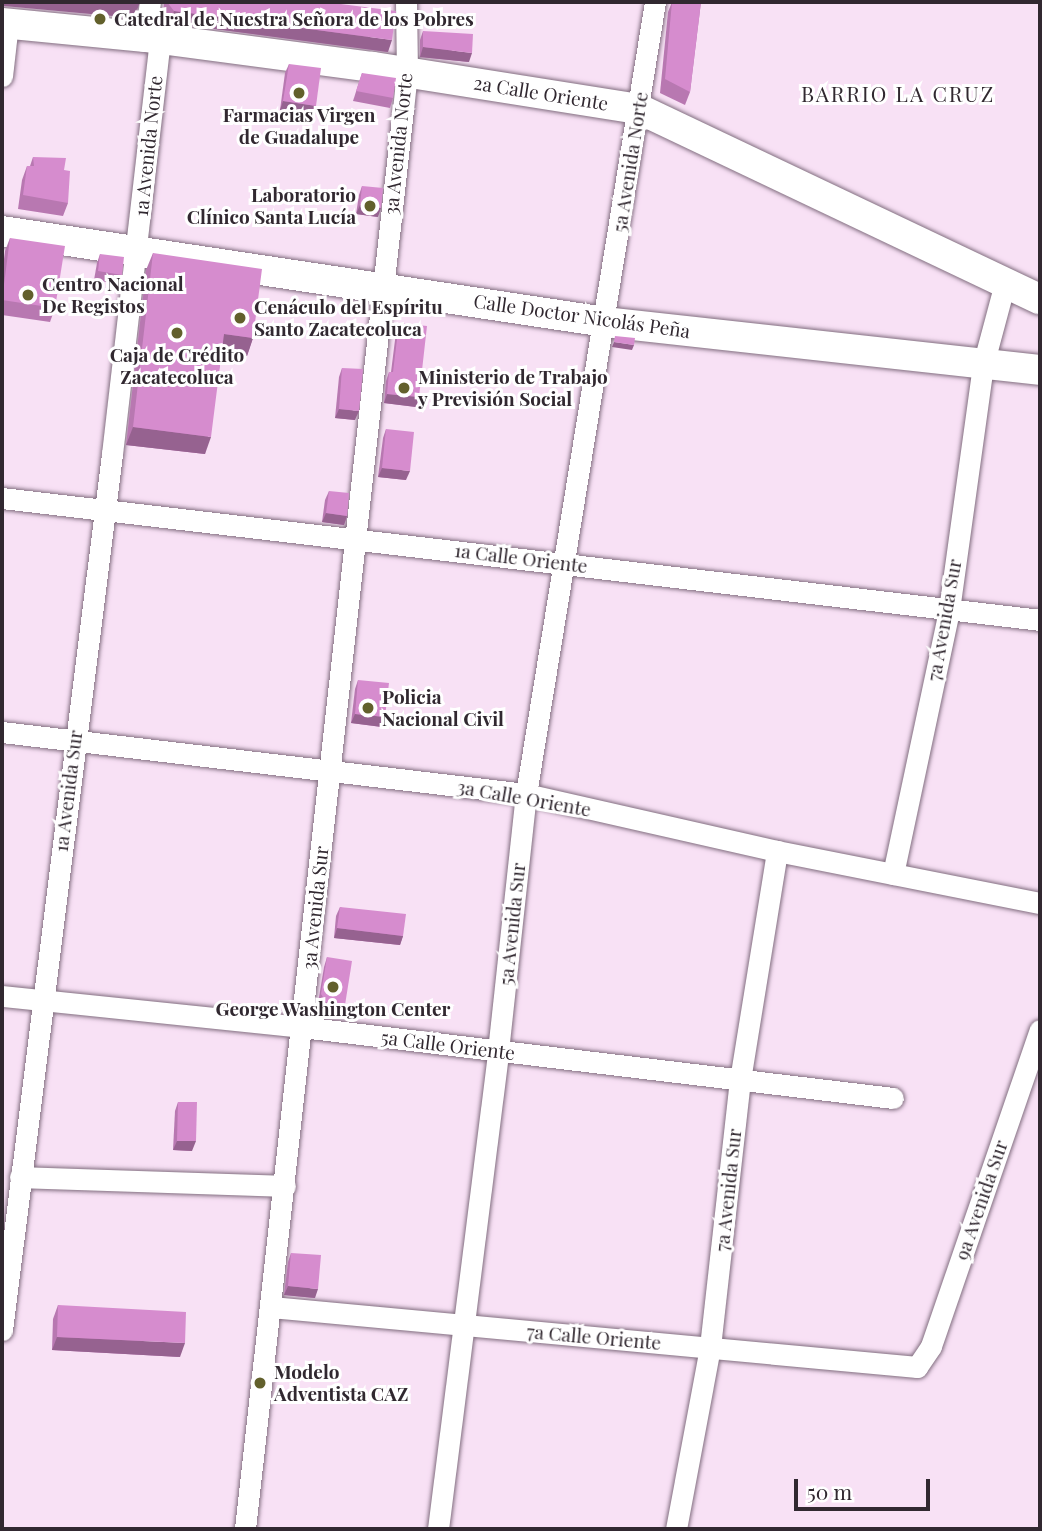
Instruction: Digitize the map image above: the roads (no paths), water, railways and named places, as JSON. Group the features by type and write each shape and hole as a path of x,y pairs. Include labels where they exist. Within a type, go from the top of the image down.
{"main road":[{"name":"2a Calle Oriente","path":"5,23 152,38 407,72 639,109 1040,299"},
{"name":"Calle Doctor Nicolás Peña","path":"2,230 605,322 1040,370"}],"street":[{"name":"1a Avenida Norte","path":"136,252 152,38 150,2"},
{"name":"3a Avenida Norte","path":"382,286 407,72 406,2"},
{"name":"5a Avenida Norte","path":"605,322 655,2"},
{"path":"2,76 5,23"},
{"name":"1a Avenida Sur","path":"2,1330 6,1266 20,1177 136,252"},
{"name":"7a Avenida Sur","path":"893,874 948,610 983,365 1004,284"},
{"name":"3a Avenida Sur","path":"245,1529 285,1186 382,286"},
{"name":"5a Avenida Sur","path":"438,1529 498,1051 526,794 605,322"},
{"name":"1a Calle Oriente","path":"2,498 565,562 1040,620"},
{"name":"3a Calle Oriente","path":"2,732 526,794 777,851 1040,903"},
{"name":"7a Avenida Sur","path":"676,1529 710,1347 740,1080 777,851"},
{"name":"5a Calle Oriente","path":"2,996 302,1027 893,1098"},
{"name":"9a Avenida Sur","path":"917,1367 931,1346 1040,1030"},
{"path":"20,1177 285,1186"},
{"name":"7a Calle Oriente","path":"271,1307 917,1367"}],"place":[{"name":"Catedral de Nuestra Señora de los Pobres","path":"100,19"},
{"name":"Farmacias Virgen de Guadalupe","path":"299,93"},
{"name":"Laboratorio Clínico Santa Lucía","path":"370,206"},
{"name":"Centro Nacional De Registos","path":"28,295"},
{"name":"Cenáculo del Espíritu Santo Zacatecoluca","path":"240,318"},
{"name":"Caja de Crédito Zacatecoluca","path":"177,333"},
{"name":"Ministerio de Trabajo y Previsión Social","path":"404,388"},
{"name":"Policia Nacional Civil","path":"368,708"},
{"name":"George Washington Center","path":"333,987"},
{"name":"Modelo Adventista CAZ","path":"260,1383"}],"district":[{"name":"BARRIO LA CRUZ","path":"898,93"}]}
